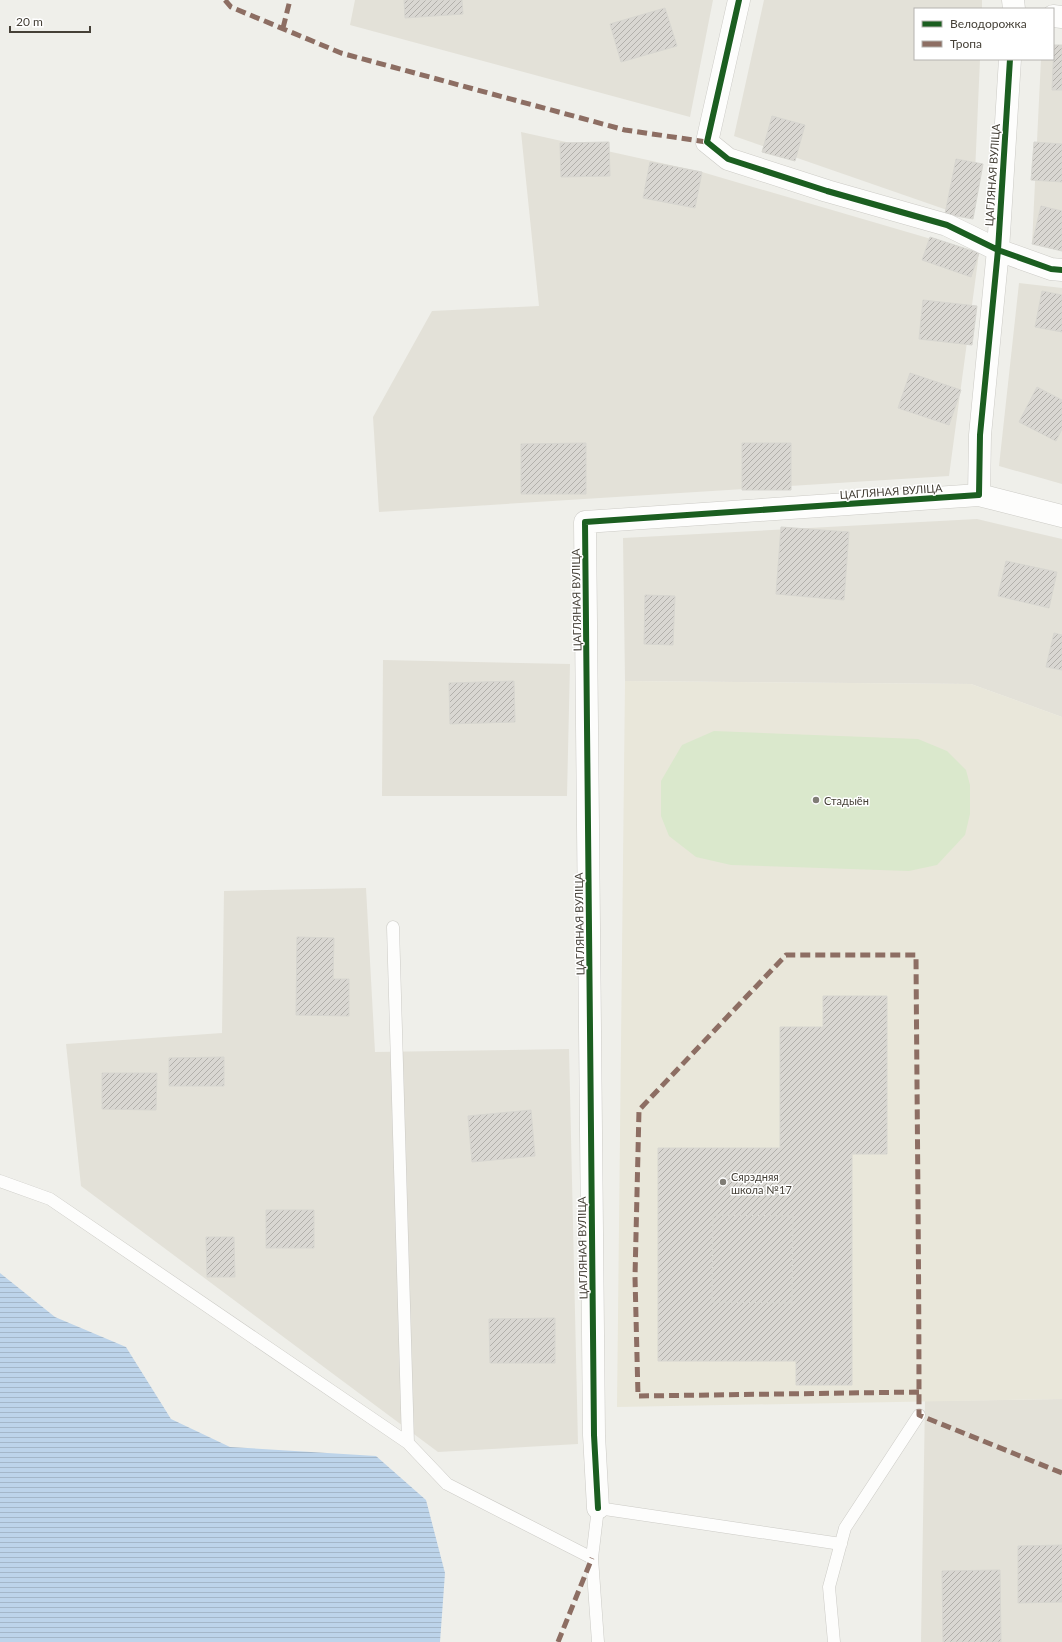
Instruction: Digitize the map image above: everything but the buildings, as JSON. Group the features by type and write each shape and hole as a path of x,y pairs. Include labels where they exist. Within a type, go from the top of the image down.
{"street":[{"path":"739,0 707,142 728,159 827,191 947,225 998,250 1051,269 1062,270"},
{"name":"ЦАГЛЯНАЯ ВУЛІЦА","path":"598,1508 594,1435 585,522 978,495 980,434 998,250 1010,60"},
{"path":"978,495 1062,516"}],"lane":[{"path":"392,927 408,1443"},
{"path":"0,1181 50,1199 408,1443 447,1484 592,1558"},
{"path":"834,1642 829,1588 845,1528 919,1415"},
{"path":"598,1642 592,1558 598,1508 841,1544"}],"shaded area":[{"path":"355,0 713,0 690,117 350,25"},
{"path":"764,0 982,0 982,8 914,8 914,60 980,60 973,219 734,136"},
{"path":"1054,47 1062,47 1062,247 1032,244 1041,60 1054,60"},
{"path":"521,132 702,172 979,253 949,476 379,512 373,417 432,311 539,306"},
{"path":"1019,283 1062,288 1062,484 999,466"},
{"path":"977,519 1062,539 1062,717 971,684 625,681 623,538"},
{"path":"383,660 570,664 567,796 382,796"},
{"path":"625,681 971,684 1062,717 1062,1399 617,1407"},
{"path":"366,888 375,1052 569,1049 578,1444 438,1452 81,1186 66,1044 222,1033 224,891"},
{"path":"1062,1399 1062,1642 921,1642 925,1401"}],"green space":[{"name":"Стадыён","path":"714,731 918,739 947,751 966,770 970,785 970,814 965,835 937,865 909,871 731,865 696,857 669,836 661,816 661,781 682,745"}],"water":[{"path":"0,1273 55,1317 126,1347 171,1419 230,1447 376,1456 426,1500 445,1573 440,1642 0,1642"}],"marked path":[{"path":"225,0 231,7 341,53 625,130 707,142"},
{"path":"283,28 290,0"},
{"path":"919,1392 638,1396 635,1277 639,1110 786,955 916,955 919,1358 919,1415 1062,1473"},
{"path":"558,1642 592,1558"}],"cycle path":[{"path":"739,0 707,142 728,159 827,191 947,225 998,250 1051,269 1062,270"},
{"path":"598,1508 594,1435 585,522 979,495 980,435 998,250 1010,60"}],"place":[{"name":"Стадыён","path":"816,800"},
{"name":"Сярэдняя школа №17","path":"723,1182"}]}
